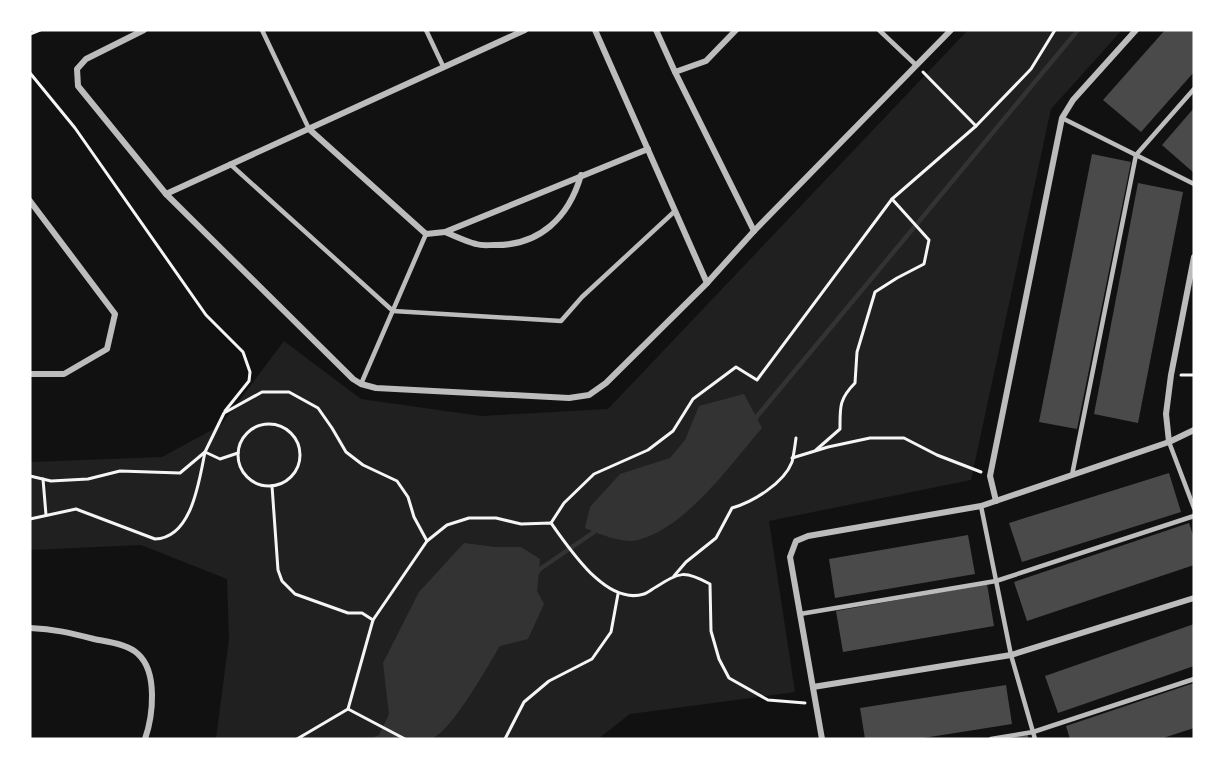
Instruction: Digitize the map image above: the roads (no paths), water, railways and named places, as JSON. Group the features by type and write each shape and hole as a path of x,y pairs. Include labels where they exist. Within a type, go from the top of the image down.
{"street":[{"path":"144,30 86,59 77,69 78,86 166,194 353,379 376,388 569,398 589,395 606,383 707,283 754,231 951,30"},
{"path":"166,194 525,30"},
{"path":"595,30 707,283"},
{"path":"656,30 754,231"},
{"path":"675,72 706,61 736,30"},
{"path":"996,501 990,476 1062,118 1072,100 1137,30"},
{"path":"309,129 426,234 445,232 648,149"},
{"path":"445,232 478,245 511,245 532,240 552,225 567,208 576,193 581,175"},
{"path":"30,201 32,209 115,314 107,349 64,374 30,375"},
{"path":"1169,442 1166,426 1171,375 1194,257"},
{"path":"822,739 790,557 796,541 808,536 981,506 1169,442 1194,430"},
{"path":"813,687 1011,655 1194,598"},
{"path":"30,628 58,629 138,653 149,668 152,685 148,730 145,739"}],"lane":[{"path":"261,30 309,129"},
{"path":"426,30 443,66"},
{"path":"879,30 916,65"},
{"path":"1072,475 1136,155 1194,89"},
{"path":"1062,118 1194,184"},
{"path":"230,164 393,311 561,321 582,297 675,211"},
{"path":"361,384 426,234"},
{"path":"1169,442 1194,508"},
{"path":"981,506 1011,655 1035,739"},
{"path":"800,614 996,581 1194,516"},
{"path":"991,739 1033,732 1194,679"}],"waterway":[{"path":"754,420 1078,30"},
{"path":"536,574 597,530"}]}
